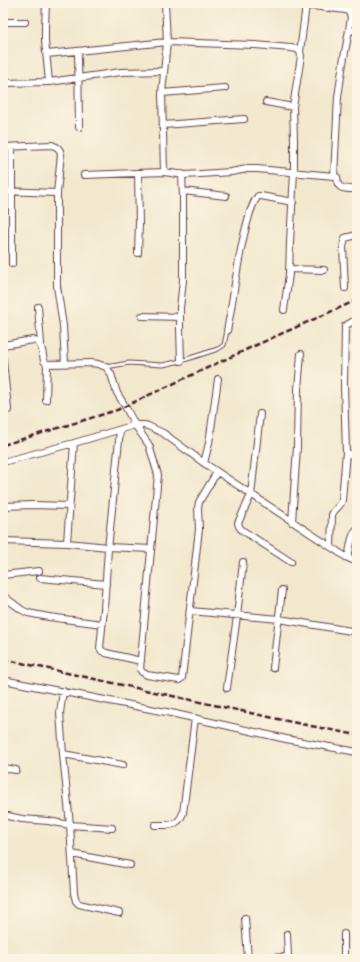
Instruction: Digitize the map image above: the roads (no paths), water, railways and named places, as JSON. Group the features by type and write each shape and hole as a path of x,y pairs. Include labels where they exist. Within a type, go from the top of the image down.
{"street":[{"path":"46,3 45,27 49,82"},
{"path":"164,172 162,93 167,42 165,3"},
{"path":"287,3 346,10 349,12"},
{"path":"334,176 338,97 351,17 349,12 350,3"},
{"path":"284,310 289,269 293,202 293,107 301,56 300,52 306,5"},
{"path":"3,21 25,22"},
{"path":"349,30 357,31"},
{"path":"47,54 167,42 291,48 297,49 300,52"},
{"path":"78,51 79,127"},
{"path":"3,83 49,82 121,72 164,71"},
{"path":"162,93 225,88"},
{"path":"266,102 293,107"},
{"path":"163,124 244,119"},
{"path":"3,147 52,145 60,150 61,154 57,194 57,286 63,326 64,354 66,363"},
{"path":"12,147 12,264"},
{"path":"84,175 164,172 182,174 231,172 247,169 334,176 337,177 339,186 343,188 357,189"},
{"path":"138,173 138,253"},
{"path":"181,361 180,317 183,280 182,174"},
{"path":"3,191 57,194"},
{"path":"183,191 226,196"},
{"path":"227,331 241,247 249,214 254,201 258,196 261,196 293,202"},
{"path":"345,288 343,247 345,238 357,235"},
{"path":"289,269 324,270"},
{"path":"38,307 41,344 44,361 47,364 46,400"},
{"path":"142,316 180,317"},
{"path":"331,547 332,515 333,511 341,504 342,500 346,452 344,385 345,326 357,319"},
{"path":"3,345 34,340 41,344"},
{"path":"292,522 301,354"},
{"path":"3,360 8,410"},
{"path":"47,364 92,363 106,366 111,374 117,393 135,426 150,445 158,475 140,669 144,673 180,680 182,678 200,529 198,508 199,502 217,472"},
{"path":"204,463 209,444 218,379"},
{"path":"260,414 251,495 238,523 241,530 291,562"},
{"path":"3,462 135,426 144,425 163,433 251,495 348,558 357,562"},
{"path":"120,430 100,648 102,651 141,661"},
{"path":"67,543 74,443"},
{"path":"346,452 357,459"},
{"path":"3,506 69,506"},
{"path":"348,558 354,532 357,529"},
{"path":"3,541 67,543 151,549"},
{"path":"227,688 238,616 243,562"},
{"path":"3,575 39,571"},
{"path":"40,578 106,584"},
{"path":"273,668 282,590"},
{"path":"3,596 28,614 102,624"},
{"path":"190,611 278,619 357,632"},
{"path":"3,680 196,718 286,739 357,752"},
{"path":"63,691 60,713 70,825 74,893 76,901 85,906 119,913"},
{"path":"154,825 169,825 178,823 184,813 196,718"},
{"path":"63,754 123,765"},
{"path":"3,768 16,770"},
{"path":"3,815 70,825 112,828"},
{"path":"72,854 130,865"},
{"path":"245,918 248,959"},
{"path":"244,959 288,958 287,934"},
{"path":"344,934 344,959"}],"lane":[{"path":"106,366 129,363 163,365 181,361 218,349 224,345 227,331"}],"railway":[{"path":"3,445 117,410 357,300"},
{"path":"3,659 357,735"}]}
